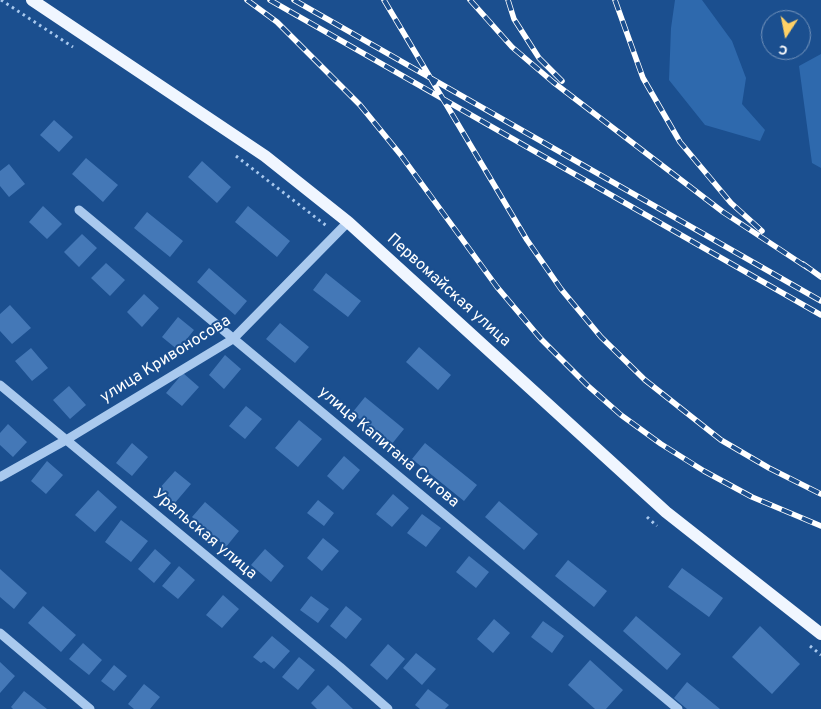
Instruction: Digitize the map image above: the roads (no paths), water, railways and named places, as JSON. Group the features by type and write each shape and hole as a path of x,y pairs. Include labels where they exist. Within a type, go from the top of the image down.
{"main road":[{"name":"Первомайская улица","path":"32,0 264,156 348,222 666,512 821,634"}],"street":[{"name":"улица Капитана Сигова","path":"79,210 678,709"},
{"name":"улица Кривоносова","path":"0,477 66,440 233,339 348,222"},
{"name":"Уральская улица","path":"0,385 340,666 388,709"},
{"path":"0,634 90,709"}],"railway":[{"path":"247,0 277,22 360,105 400,154 497,287 541,339 587,385 621,415 661,444 704,471 752,497 821,526"},
{"path":"270,0 821,315"},
{"path":"294,0 821,301"},
{"path":"384,0 527,240 561,289 601,337 645,380 721,440 769,468 821,494"},
{"path":"470,0 512,47 553,82 723,212 808,268"},
{"path":"508,0 514,19 539,58 562,81"},
{"path":"615,0 643,78 680,142 731,203 762,231"},
{"path":"803,264 821,277"}]}
